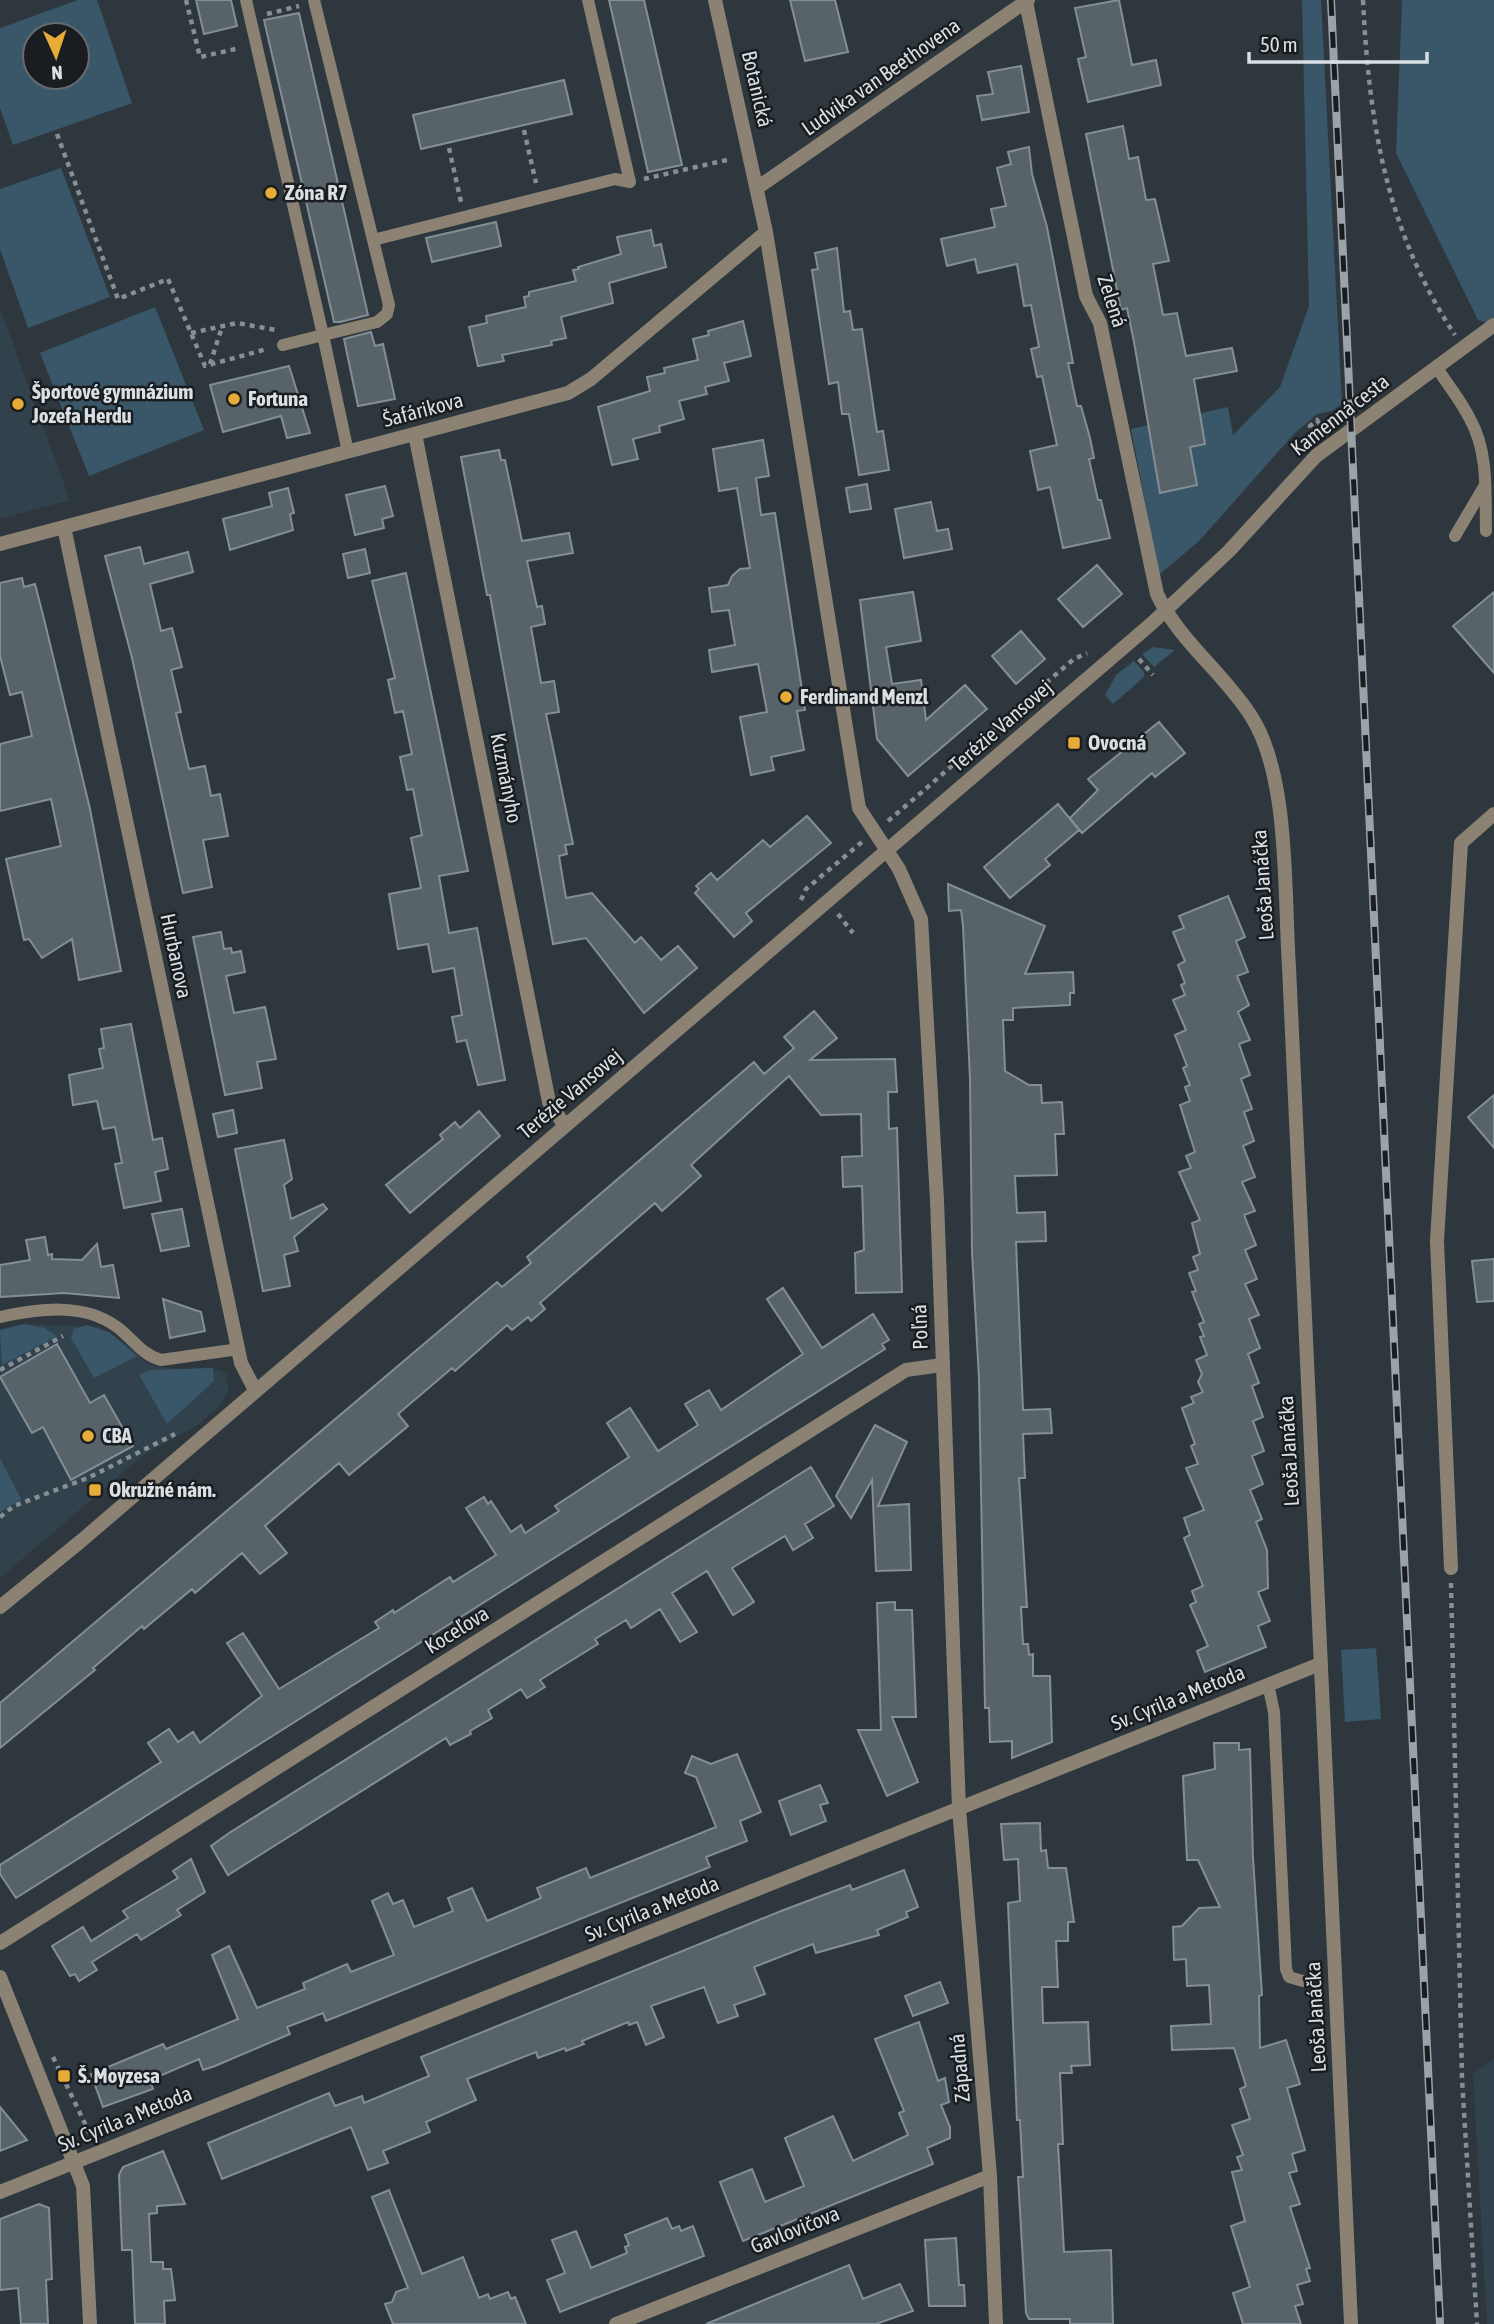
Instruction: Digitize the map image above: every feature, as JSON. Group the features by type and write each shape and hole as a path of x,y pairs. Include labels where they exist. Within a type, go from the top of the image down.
{"street":[{"name":"Botanická","path":"715,0 757,188"},
{"name":"Ludvika van Beethovena","path":"757,188 1027,1"},
{"name":"Zelená","path":"1027,1 1086,296 1100,323 1155,587 1165,611"},
{"path":"757,188 859,808 887,851"},
{"name":"Šafárikova","path":"0,544 415,434 580,387 765,232"},
{"name":"Kamenná cesta","path":"1165,611 1229,551 1316,456 1494,325"},
{"name":"Kuzmányho","path":"415,434 549,1102 565,1126"},
{"name":"Hurbanova","path":"64,527 239,1349 247,1379 255,1390"},
{"name":"Terézie Vansovej","path":"0,1607 82,1541 1165,611"},
{"name":"Leoša Janáčka","path":"1165,611 1252,717 1278,792 1289,967 1351,2324"},
{"path":"1451,1568 1437,1241 1461,843 1494,814"},
{"name":"Poľná","path":"887,851 908,886 921,919 959,1809"},
{"name":"Koceľova","path":"0,1943 906,1370 942,1365"},
{"name":"Sv. Cyrila a Metoda","path":"0,2192 1320,1664"},
{"name":"Západná","path":"959,1809 990,2176 996,2324"},
{"path":"0,1977 83,2186 90,2324"},
{"name":"Gavlovičova","path":"616,2324 990,2176"}],"lane":[{"path":"246,0 254,45 323,335 329,383 348,452"},
{"path":"373,240 615,179 630,183 588,0"},
{"path":"283,345 377,322 387,314 389,305 314,1"},
{"path":"1437,369 1480,443 1485,485 1486,531"},
{"path":"1455,536 1485,485"},
{"path":"0,1317 53,1310 77,1310 99,1315 150,1357 161,1360 239,1349"},
{"path":"1268,1684 1274,1712 1286,1969 1289,1977 1303,1980"}],"path":[{"path":"186,0 200,57 254,45"},
{"path":"1363,0 1365,52 1384,180 1411,256 1435,306 1464,348"},
{"path":"249,18 314,1"},
{"path":"524,130 540,198"},
{"path":"57,134 118,299 168,279 205,366 283,345 279,331 237,323 191,333"},
{"path":"449,148 465,217"},
{"path":"630,183 750,154"},
{"path":"210,364 222,327"},
{"path":"1138,658 1153,675"},
{"path":"885,823 1074,659"},
{"path":"837,914 853,933"},
{"path":"0,1370 63,1336"},
{"path":"0,1517 29,1499 136,1455"},
{"path":"1451,1568 1462,2079 1477,2324"},
{"path":"58,2063 89,2132"}],"shaded area":[{"path":"78,0 97,0 132,103 13,145 0,108 0,28"},
{"path":"1302,0 1321,0 1342,404 1332,411 1317,414 1294,434 1200,540 1159,575 1131,429 1228,407 1233,435 1280,387 1309,306"},
{"path":"1402,0 1494,0 1494,324 1478,320 1396,153"},
{"path":"61,168 110,297 28,328 0,249 0,189"},
{"path":"155,307 204,430 89,476 40,353"},
{"name":"Športové gymnázium Jozefa Herdu","path":"0,308 70,500 0,519"},
{"path":"1153,647 1175,650 1154,667 1142,654"},
{"path":"1134,661 1144,672 1144,677 1113,704 1105,695 1116,675"},
{"path":"24,1324 97,1327 122,1341 148,1364 171,1369 220,1370 226,1374 229,1390 218,1408 196,1426 145,1454 0,1578 0,1330"},
{"path":"24,1324 45,1328 57,1336 2,1365 0,1330"},
{"path":"87,1325 109,1332 137,1356 94,1378 71,1338 74,1329"},
{"path":"213,1368 214,1381 167,1424 139,1375 151,1370"},
{"path":"0,1458 21,1499 0,1512"},
{"path":"1376,1648 1381,1719 1345,1722 1341,1650"},
{"path":"1494,2059 1494,2324 1487,2324 1473,2074"}],"building":[{"path":"196,0 231,0 237,26 204,34"},
{"path":"609,0 644,0 682,165 648,172"},
{"path":"790,0 835,0 848,52 805,61"},
{"path":"1119,0 1132,65 1156,60 1161,85 1088,102 1078,59 1086,57 1075,8"},
{"path":"299,13 368,315 340,322 334,322 264,20"},
{"path":"1021,66 1029,112 982,120 977,96 993,94 988,72"},
{"path":"564,80 572,114 421,149 413,115"},
{"path":"1123,126 1129,159 1138,157 1146,200 1155,199 1169,261 1153,264 1163,315 1177,313 1186,356 1232,348 1237,371 1194,379 1205,444 1190,447 1197,485 1160,493 1127,308 1121,310 1086,134"},
{"path":"1029,147 1032,174 1047,227 1073,363 1068,363 1077,406 1081,406 1090,438 1094,458 1089,459 1110,538 1063,548 1050,487 1038,490 1030,451 1057,445 1042,376 1037,377 1031,349 1039,347 1031,305 1024,306 1017,264 978,273 975,259 947,266 941,239 995,227 991,209 1006,206 997,168 1011,164 1008,152"},
{"path":"496,222 501,246 432,262 426,238"},
{"path":"651,230 654,246 661,244 666,267 609,283 613,303 561,317 566,338 551,341 552,345 502,355 504,361 478,366 469,327 487,323 486,316 526,307 524,297 529,296 529,292 576,281 573,270 579,269 578,267 621,254 617,237"},
{"path":"837,248 844,312 850,311 853,330 862,329 877,432 883,431 889,470 859,475 849,414 842,414 838,382 829,384 812,270 818,269 815,253"},
{"path":"743,321 751,356 724,363 729,381 705,387 707,394 679,401 684,419 659,426 660,432 633,439 638,459 612,465 598,407 650,391 647,377 665,373 664,368 698,360 693,339 709,335 708,331"},
{"path":"371,332 375,346 383,344 395,399 358,406 344,339"},
{"path":"289,366 310,433 287,438 281,416 223,432 210,385"},
{"path":"763,440 769,476 756,478 761,515 775,513 805,710 797,711 804,750 771,757 774,770 751,775 740,717 767,712 758,664 712,672 709,650 735,645 729,610 712,612 709,588 728,585 732,576 740,569 750,568 737,488 719,491 713,449"},
{"path":"499,450 501,460 505,460 522,541 569,533 573,553 527,561 537,607 542,606 545,624 531,627 541,683 554,681 559,712 546,714 573,844 565,845 567,854 559,856 566,898 592,893 635,943 641,937 661,960 678,946 697,968 644,1013 586,938 553,944 490,595 487,595 461,457"},
{"path":"867,484 871,509 850,512 846,488"},
{"path":"385,486 393,516 382,519 384,528 355,535 346,495"},
{"path":"288,488 294,513 290,514 293,530 230,550 223,519 272,506 269,493"},
{"path":"931,502 937,531 948,529 952,549 904,558 895,509"},
{"path":"140,547 144,564 188,552 193,572 150,584 161,631 172,628 182,667 171,670 181,712 176,713 189,769 205,766 211,796 220,794 228,836 203,840 212,887 183,893 132,658 105,556"},
{"path":"365,549 370,573 348,578 343,554"},
{"path":"1097,565 1122,594 1083,627 1058,599"},
{"path":"406,573 468,871 439,876 449,933 477,928 505,1080 478,1085 466,1040 457,1042 452,1017 462,1015 454,968 433,972 428,944 398,949 389,894 421,888 411,838 422,835 413,789 407,790 400,757 412,754 403,711 395,713 388,680 395,678 372,581"},
{"path":"22,578 24,587 35,584 44,619 90,809 121,971 79,980 72,939 42,958 29,939 24,940 6,859 61,846 51,799 0,811 0,744 32,736 22,692 10,695 0,656 0,583"},
{"path":"913,592 921,641 886,647 892,684 921,680 926,720 965,685 987,709 908,776 877,739 860,600"},
{"path":"1494,592 1494,673 1453,626"},
{"path":"1021,631 1045,659 1016,684 992,656"},
{"path":"1159,722 1185,753 1155,777 1152,773 1082,833 1070,818 1098,790 1088,779"},
{"path":"1058,804 1079,830 1045,859 1050,865 1010,898 984,867"},
{"path":"807,816 831,843 746,913 752,921 734,937 695,893 699,889 696,886 711,873 717,880 763,840 770,847"},
{"path":"948,884 1045,926 1025,974 1073,972 1074,993 1070,993 1070,1005 1013,1008 1013,1020 1003,1020 1005,1071 1029,1085 1041,1085 1042,1103 1062,1102 1064,1134 1055,1134 1057,1175 1015,1176 1017,1213 1045,1212 1046,1241 1016,1242 1023,1410 1050,1409 1052,1433 1023,1434 1025,1478 1019,1478 1027,1607 1021,1607 1023,1644 1028,1644 1029,1655 1033,1654 1033,1676 1050,1676 1052,1742 1012,1758 1012,1741 990,1742 989,1708 985,1708 979,1379 972,1252 970,1079 963,926 961,910 949,911"},
{"path":"1228,896 1245,937 1236,941 1248,972 1237,976 1249,1005 1238,1012 1250,1040 1239,1044 1250,1075 1241,1079 1252,1109 1244,1112 1254,1141 1243,1146 1255,1177 1242,1182 1255,1211 1244,1215 1256,1245 1245,1250 1257,1279 1245,1284 1259,1315 1249,1319 1260,1348 1248,1354 1259,1383 1252,1386 1263,1417 1253,1421 1264,1451 1252,1456 1263,1484 1250,1490 1262,1519 1256,1522 1267,1550 1268,1588 1258,1592 1270,1621 1258,1626 1266,1647 1205,1672 1197,1651 1208,1646 1190,1605 1196,1602 1192,1591 1203,1586 1184,1538 1190,1535 1184,1518 1204,1510 1186,1468 1198,1464 1191,1446 1195,1444 1182,1408 1194,1403 1191,1397 1203,1392 1198,1382 1202,1374 1196,1360 1207,1355 1200,1337 1204,1336 1199,1324 1204,1322 1192,1292 1196,1291 1189,1273 1198,1270 1193,1257 1200,1254 1192,1223 1200,1220 1179,1172 1191,1168 1186,1156 1195,1152 1180,1105 1190,1101 1185,1087 1190,1085 1183,1068 1187,1066 1175,1035 1186,1030 1173,1000 1185,995 1181,985 1185,983 1178,965 1185,961 1173,932 1184,928 1179,916"},
{"path":"221,932 224,949 231,948 232,953 241,951 245,972 226,976 234,1013 265,1007 276,1059 257,1062 262,1088 225,1095 193,937"},
{"path":"814,1011 837,1038 810,1060 895,1059 897,1092 888,1092 889,1129 897,1128 902,1292 856,1293 855,1253 864,1250 862,1186 843,1187 842,1157 862,1156 861,1114 821,1115 789,1076 691,1165 701,1176 662,1211 655,1203 540,1303 545,1309 531,1321 528,1317 512,1330 507,1325 455,1371 452,1368 398,1414 408,1426 349,1475 339,1463 265,1526 287,1553 260,1574 242,1553 195,1593 192,1589 144,1629 142,1626 93,1668 95,1670 0,1748 0,1703 497,1282 502,1287 531,1263 527,1257 754,1062 764,1074 794,1048 784,1037"},
{"path":"131,1024 153,1140 162,1138 168,1169 155,1172 161,1201 124,1208 115,1164 122,1163 115,1127 103,1129 97,1101 73,1105 69,1075 103,1068 99,1049 104,1048 101,1029"},
{"path":"1494,1095 1494,1148 1468,1117"},
{"path":"233,1110 237,1133 218,1137 213,1114"},
{"path":"479,1111 500,1136 410,1213 386,1185 443,1139 440,1135 455,1122 460,1128"},
{"path":"284,1140 292,1179 284,1185 291,1219 323,1204 327,1209 294,1237 298,1251 284,1255 290,1286 263,1291 235,1149"},
{"path":"182,1209 189,1246 161,1251 152,1214"},
{"path":"45,1237 48,1255 52,1254 52,1259 82,1260 97,1244 101,1267 113,1265 119,1298 64,1293 0,1297 0,1265 30,1260 26,1240"},
{"path":"1494,1259 1494,1301 1477,1302 1472,1261"},
{"path":"783,1288 822,1348 873,1314 889,1340 882,1344 885,1349 16,1898 0,1874 0,1865 161,1762 148,1743 169,1729 178,1742 193,1732 200,1743 262,1696 227,1643 243,1633 279,1689 379,1628 375,1622 393,1610 394,1613 450,1577 453,1582 496,1555 466,1508 484,1497 488,1504 491,1501 511,1532 521,1525 525,1533 559,1511 555,1506 629,1457 607,1423 630,1408 658,1451 698,1425 685,1404 709,1390 721,1410 803,1354 767,1299"},
{"path":"163,1299 201,1312 205,1331 170,1338"},
{"path":"57,1344 90,1403 104,1395 133,1446 71,1480 43,1427 32,1433 0,1377"},
{"path":"875,1425 907,1442 878,1506 909,1504 911,1570 876,1571 872,1480 851,1518 836,1496"},
{"path":"811,1467 834,1506 805,1524 813,1538 793,1550 785,1536 732,1568 754,1602 733,1615 707,1571 672,1593 697,1632 680,1642 660,1609 631,1628 626,1620 595,1639 598,1644 540,1680 545,1687 527,1698 521,1689 488,1710 492,1718 470,1731 471,1734 450,1745 446,1738 228,1875 211,1846 229,1833"},
{"path":"895,1602 895,1610 912,1610 916,1717 892,1717 918,1782 887,1796 858,1730 881,1730 877,1603"},
{"path":"1214,1743 1239,1743 1239,1750 1250,1749 1253,1858 1262,1995 1259,1996 1260,2048 1286,2040 1300,2084 1287,2088 1305,2150 1292,2154 1297,2171 1289,2173 1300,2204 1290,2207 1310,2268 1306,2269 1310,2281 1297,2285 1303,2304 1295,2306 1301,2324 1243,2324 1233,2293 1250,2287 1231,2226 1245,2221 1232,2172 1242,2170 1237,2157 1243,2155 1232,2125 1250,2119 1240,2089 1246,2086 1234,2048 1172,2050 1171,2026 1211,2024 1209,1985 1187,1986 1186,1959 1174,1960 1173,1927 1182,1926 1199,1908 1220,1907 1198,1860 1187,1860 1183,1776 1215,1769"},
{"path":"737,1754 761,1812 740,1821 747,1841 706,1857 710,1867 326,2021 323,2013 287,2027 290,2034 215,2066 203,2070 199,2059 150,2080 153,2089 103,2107 91,2074 163,2044 166,2049 238,2019 212,1955 229,1946 257,2008 305,1989 303,1983 347,1964 351,1972 394,1955 372,1901 388,1893 393,1904 403,1900 414,1927 453,1911 448,1898 472,1888 487,1921 541,1898 537,1888 586,1868 590,1878 716,1827 696,1777 685,1773 692,1756 711,1764"},
{"path":"820,1785 828,1803 820,1805 826,1821 791,1835 779,1801"},
{"path":"1040,1823 1041,1851 1046,1850 1048,1868 1066,1868 1074,1922 1068,1922 1068,1941 1056,1941 1058,1987 1042,1987 1043,2023 1088,2022 1090,2065 1071,2066 1072,2073 1060,2073 1063,2144 1058,2144 1064,2252 1111,2250 1113,2324 1070,2324 1070,2319 1029,2319 1026,2313 1018,2177 1023,2177 1020,2120 1017,2120 1008,1903 1020,1901 1018,1859 1004,1860 1001,1824"},
{"path":"191,1859 205,1892 177,1910 181,1915 141,1940 137,1934 92,1962 97,1970 79,1981 75,1974 70,1976 52,1946 83,1927 91,1941 128,1918 123,1911 178,1878 173,1871"},
{"path":"904,1870 918,1907 906,1912 908,1917 877,1930 879,1935 816,1953 813,1944 754,1967 765,1994 734,2005 738,2016 718,2023 704,1987 651,2006 664,2037 646,2045 637,2022 629,2025 628,2022 582,2041 584,2044 566,2051 565,2048 538,2058 536,2052 467,2079 476,2100 426,2122 430,2132 383,2151 388,2163 368,2170 351,2127 222,2179 208,2143 329,2093 335,2106 362,2096 364,2103 429,2076 421,2057 781,1911 850,1885 852,1890"},
{"path":"940,1982 948,2003 913,2016 905,1996"},
{"path":"919,2022 938,2081 945,2078 949,2102 941,2105 950,2127 950,2138 927,2148 933,2164 743,2241 720,2182 752,2169 765,2202 804,2186 785,2138 833,2116 853,2161 908,2135 899,2113 904,2111 875,2039"},
{"path":"0,2107 27,2140 0,2151"},
{"path":"163,2151 185,2204 157,2206 157,2213 149,2214 151,2262 163,2262 163,2269 171,2269 175,2300 164,2301 165,2324 135,2324 132,2250 122,2250 119,2175 123,2167"},
{"path":"389,2190 422,2274 463,2257 479,2298 488,2294 490,2299 508,2292 511,2299 515,2297 526,2324 393,2324 385,2304 392,2302 396,2292 408,2288 372,2197"},
{"path":"39,2204 49,2208 52,2279 46,2280 48,2324 21,2324 18,2288 0,2290 0,2219"},
{"path":"667,2218 672,2229 679,2226 681,2231 693,2226 704,2256 560,2312 547,2280 565,2273 552,2240 576,2231 591,2268 627,2253 625,2247 629,2245 625,2235"},
{"path":"956,2238 959,2285 964,2285 965,2306 929,2306 925,2240"},
{"path":"849,2265 863,2299 900,2284 913,2311 876,2324 706,2324"}],"railway":[{"path":"1331,0 1440,2324"}],"place":[{"name":"Zóna R7","path":"271,193"},
{"name":"Fortuna","path":"234,399"},
{"name":"Športové gymnázium Jozefa Herdu","path":"18,404"},
{"name":"Ferdinand Menzl","path":"786,697"},
{"name":"Ovocná","path":"1074,743"},
{"name":"CBA","path":"88,1436"},
{"name":"Okružné nám.","path":"95,1490"},
{"name":"Š. Moyzesa","path":"64,2076"}]}
